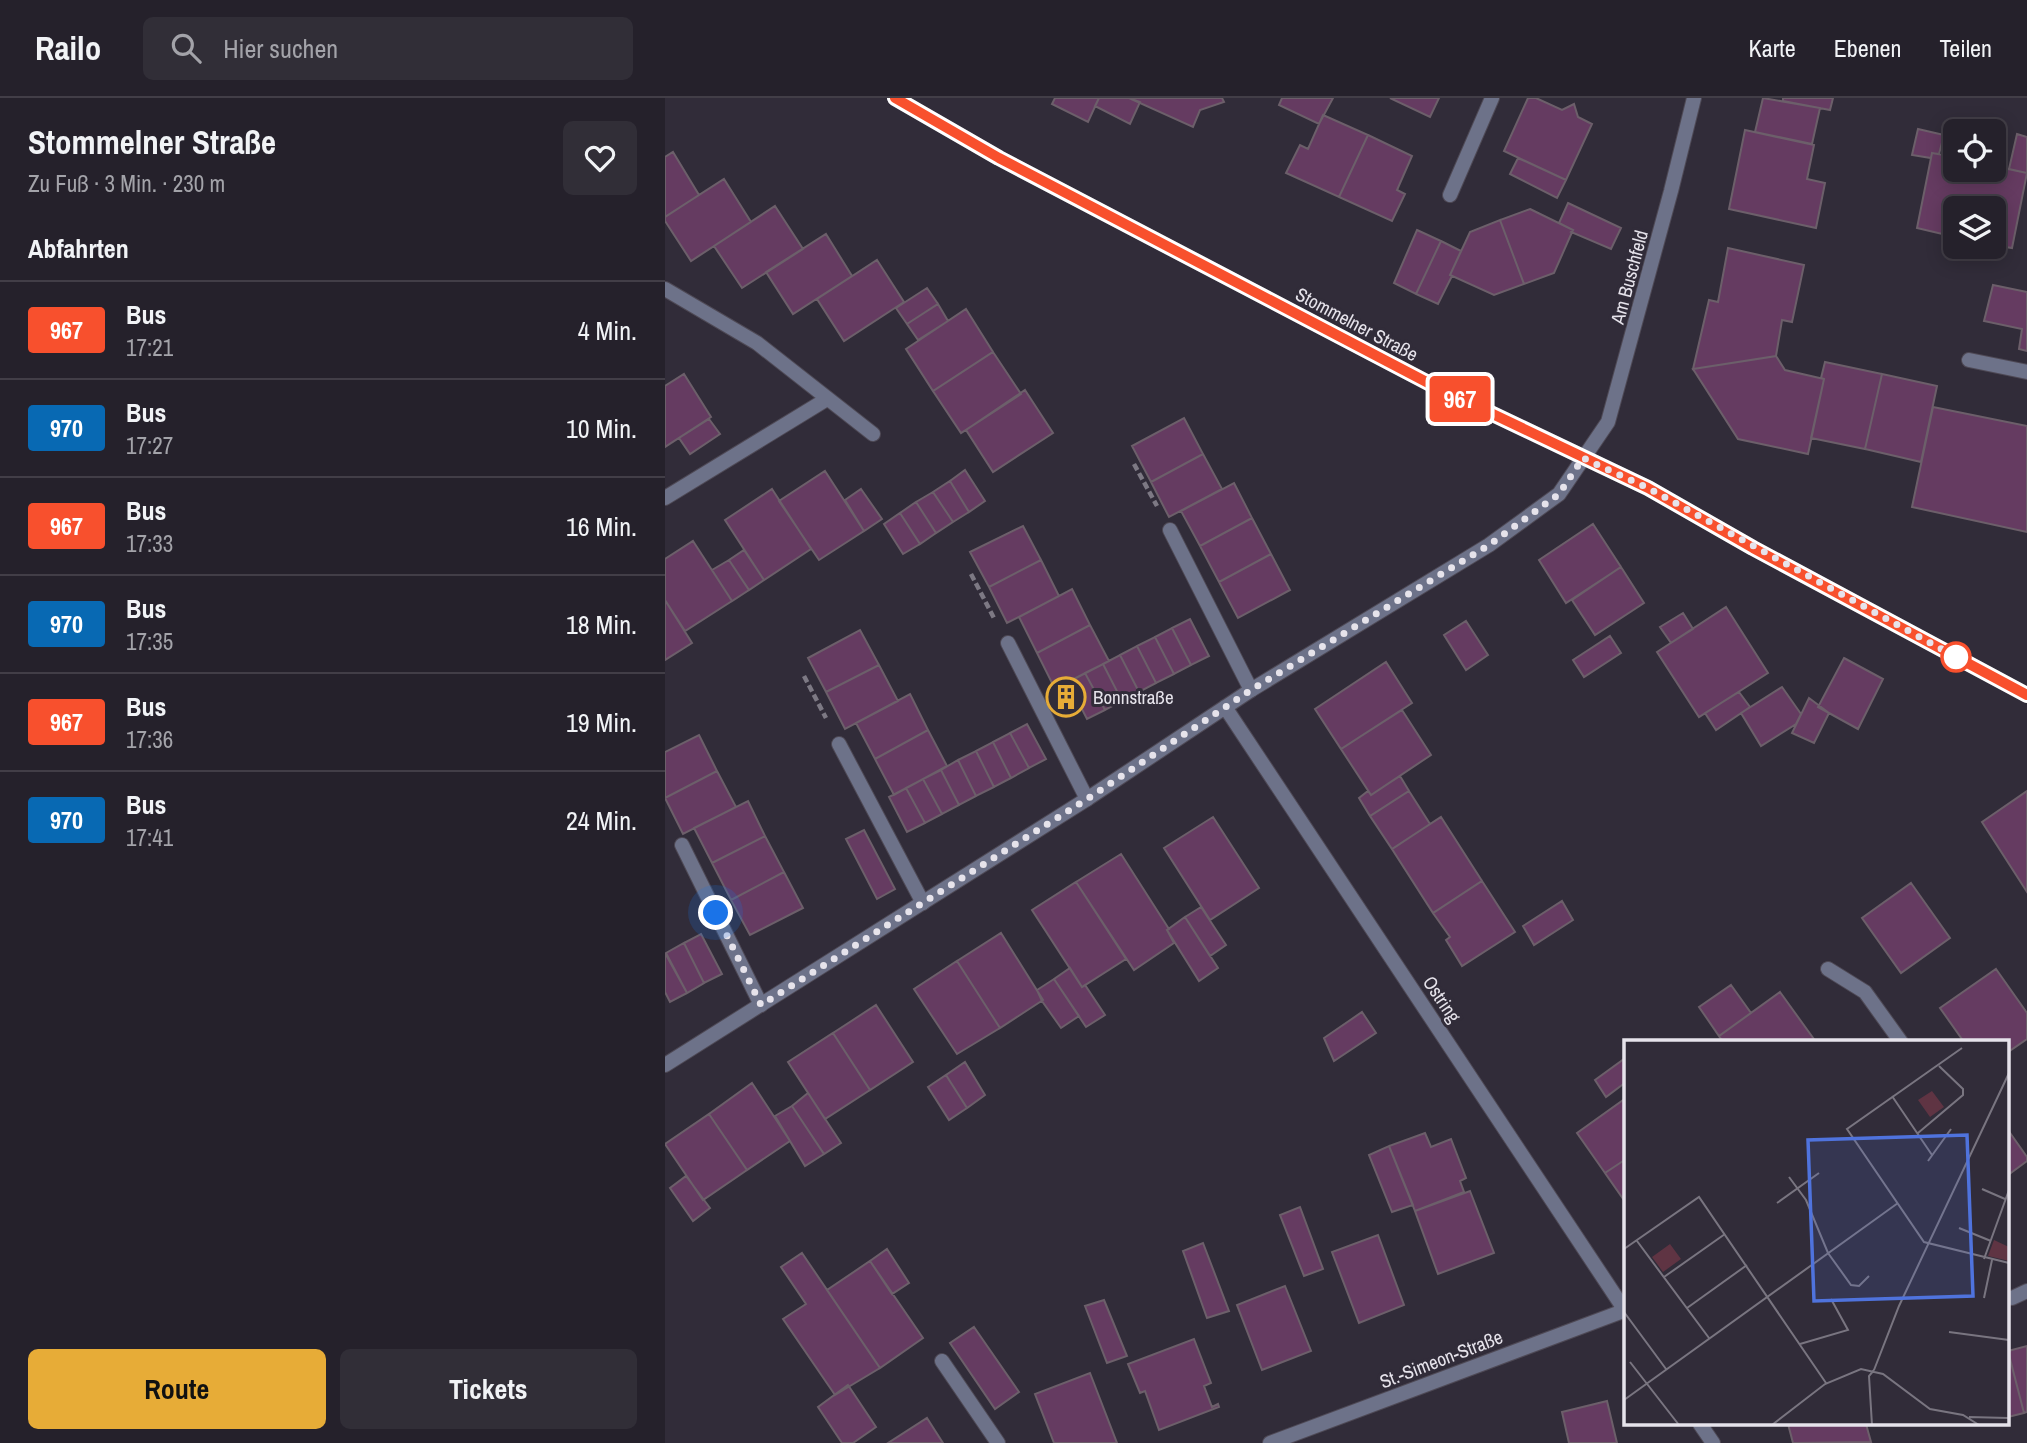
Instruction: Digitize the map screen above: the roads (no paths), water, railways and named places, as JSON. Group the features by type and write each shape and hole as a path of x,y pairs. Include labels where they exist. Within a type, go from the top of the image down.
{"main road":[{"name":"Stommelner Straße","path":"895,98 999,158 1436,387 1648,488 1753,548 2027,695"}],"street":[{"path":"1450,195 1492,98"},
{"name":"Am Buschfeld","path":"1583,458 1608,422 1618,391 1693,98"},
{"path":"665,289 757,343 873,434"},
{"path":"1969,360 2027,372"},
{"path":"665,498 827,399"},
{"path":"665,1065 1087,799 1251,690 1489,545 1559,494 1583,458"},
{"path":"1170,530 1251,690"},
{"path":"1008,643 1087,799"},
{"name":"Ostring","path":"1225,707 1624,1308"},
{"path":"839,744 923,903"},
{"path":"682,845 761,1005"},
{"path":"1828,969 1864,992 1900,1040"},
{"path":"2012,1298 2027,1290"},
{"name":"St.-Simeon-Straße","path":"1271,1443 1624,1312"},
{"path":"942,1361 998,1443"},
{"path":"1701,1426 1713,1443"}],"place":[{"name":"Bonnstraße","path":"1066,697"}]}
